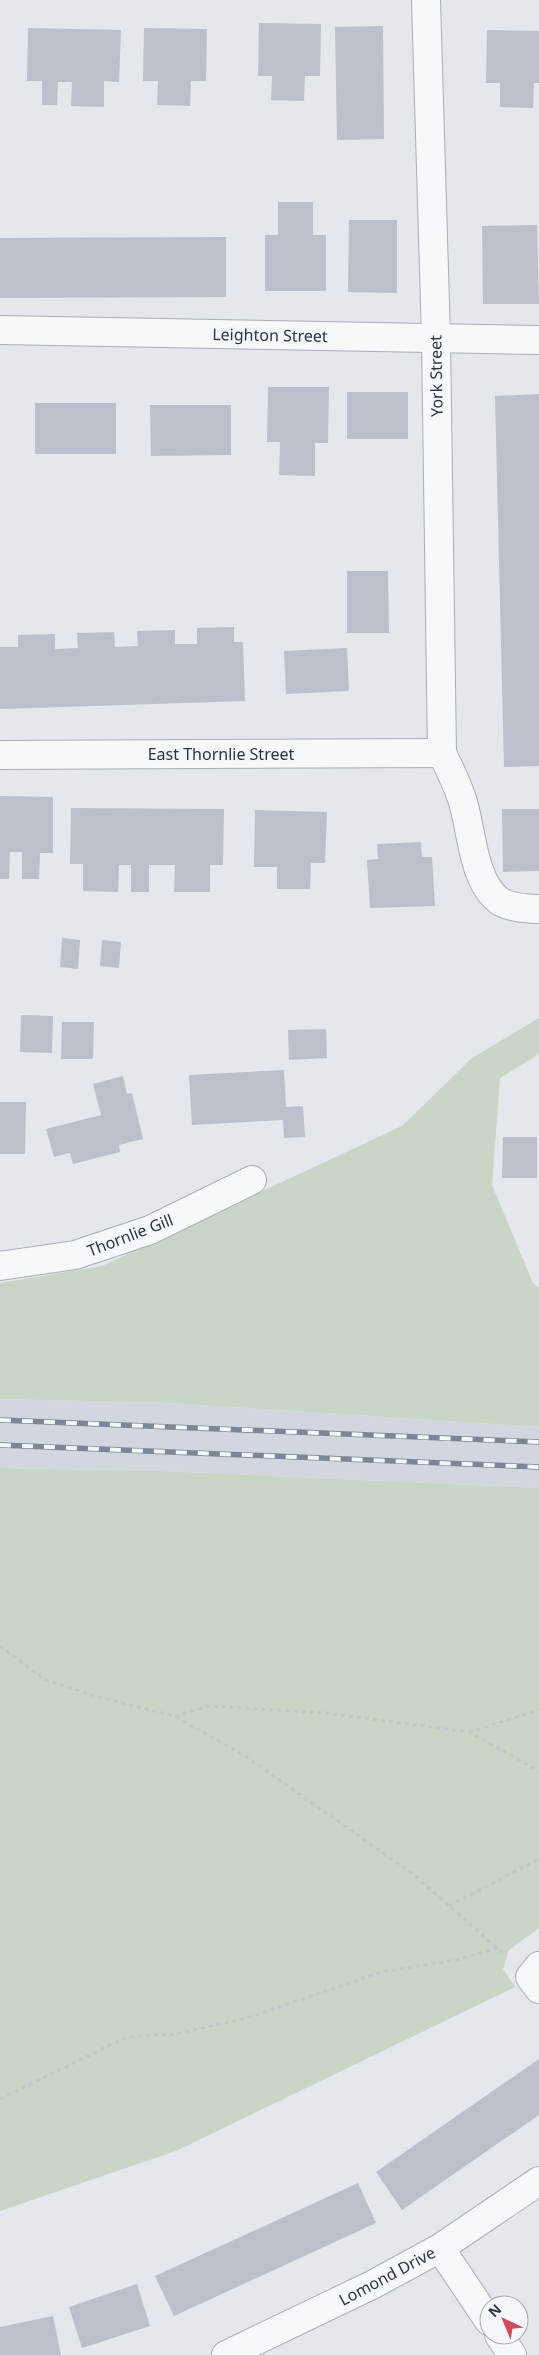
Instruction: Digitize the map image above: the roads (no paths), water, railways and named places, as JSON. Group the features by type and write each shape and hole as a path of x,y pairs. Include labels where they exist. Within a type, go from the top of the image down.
{"street":[{"name":"York Street","path":"426,0 436,338 442,753"},
{"name":"Leighton Street","path":"0,330 539,340"},
{"name":"East Thornlie Street","path":"0,755 442,753"},
{"path":"442,753 462,799 469,834 481,873 490,890 502,902 523,909 539,909"},
{"name":"Thornlie Gill","path":"0,1266 75,1256 150,1230 252,1180"},
{"name":"Lomond Drive","path":"226,2355 372,2285 440,2248 539,2181"},
{"path":"440,2248 479,2306"}],"railway":[{"path":"0,1420 539,1442"},
{"path":"0,1445 539,1467"}]}
